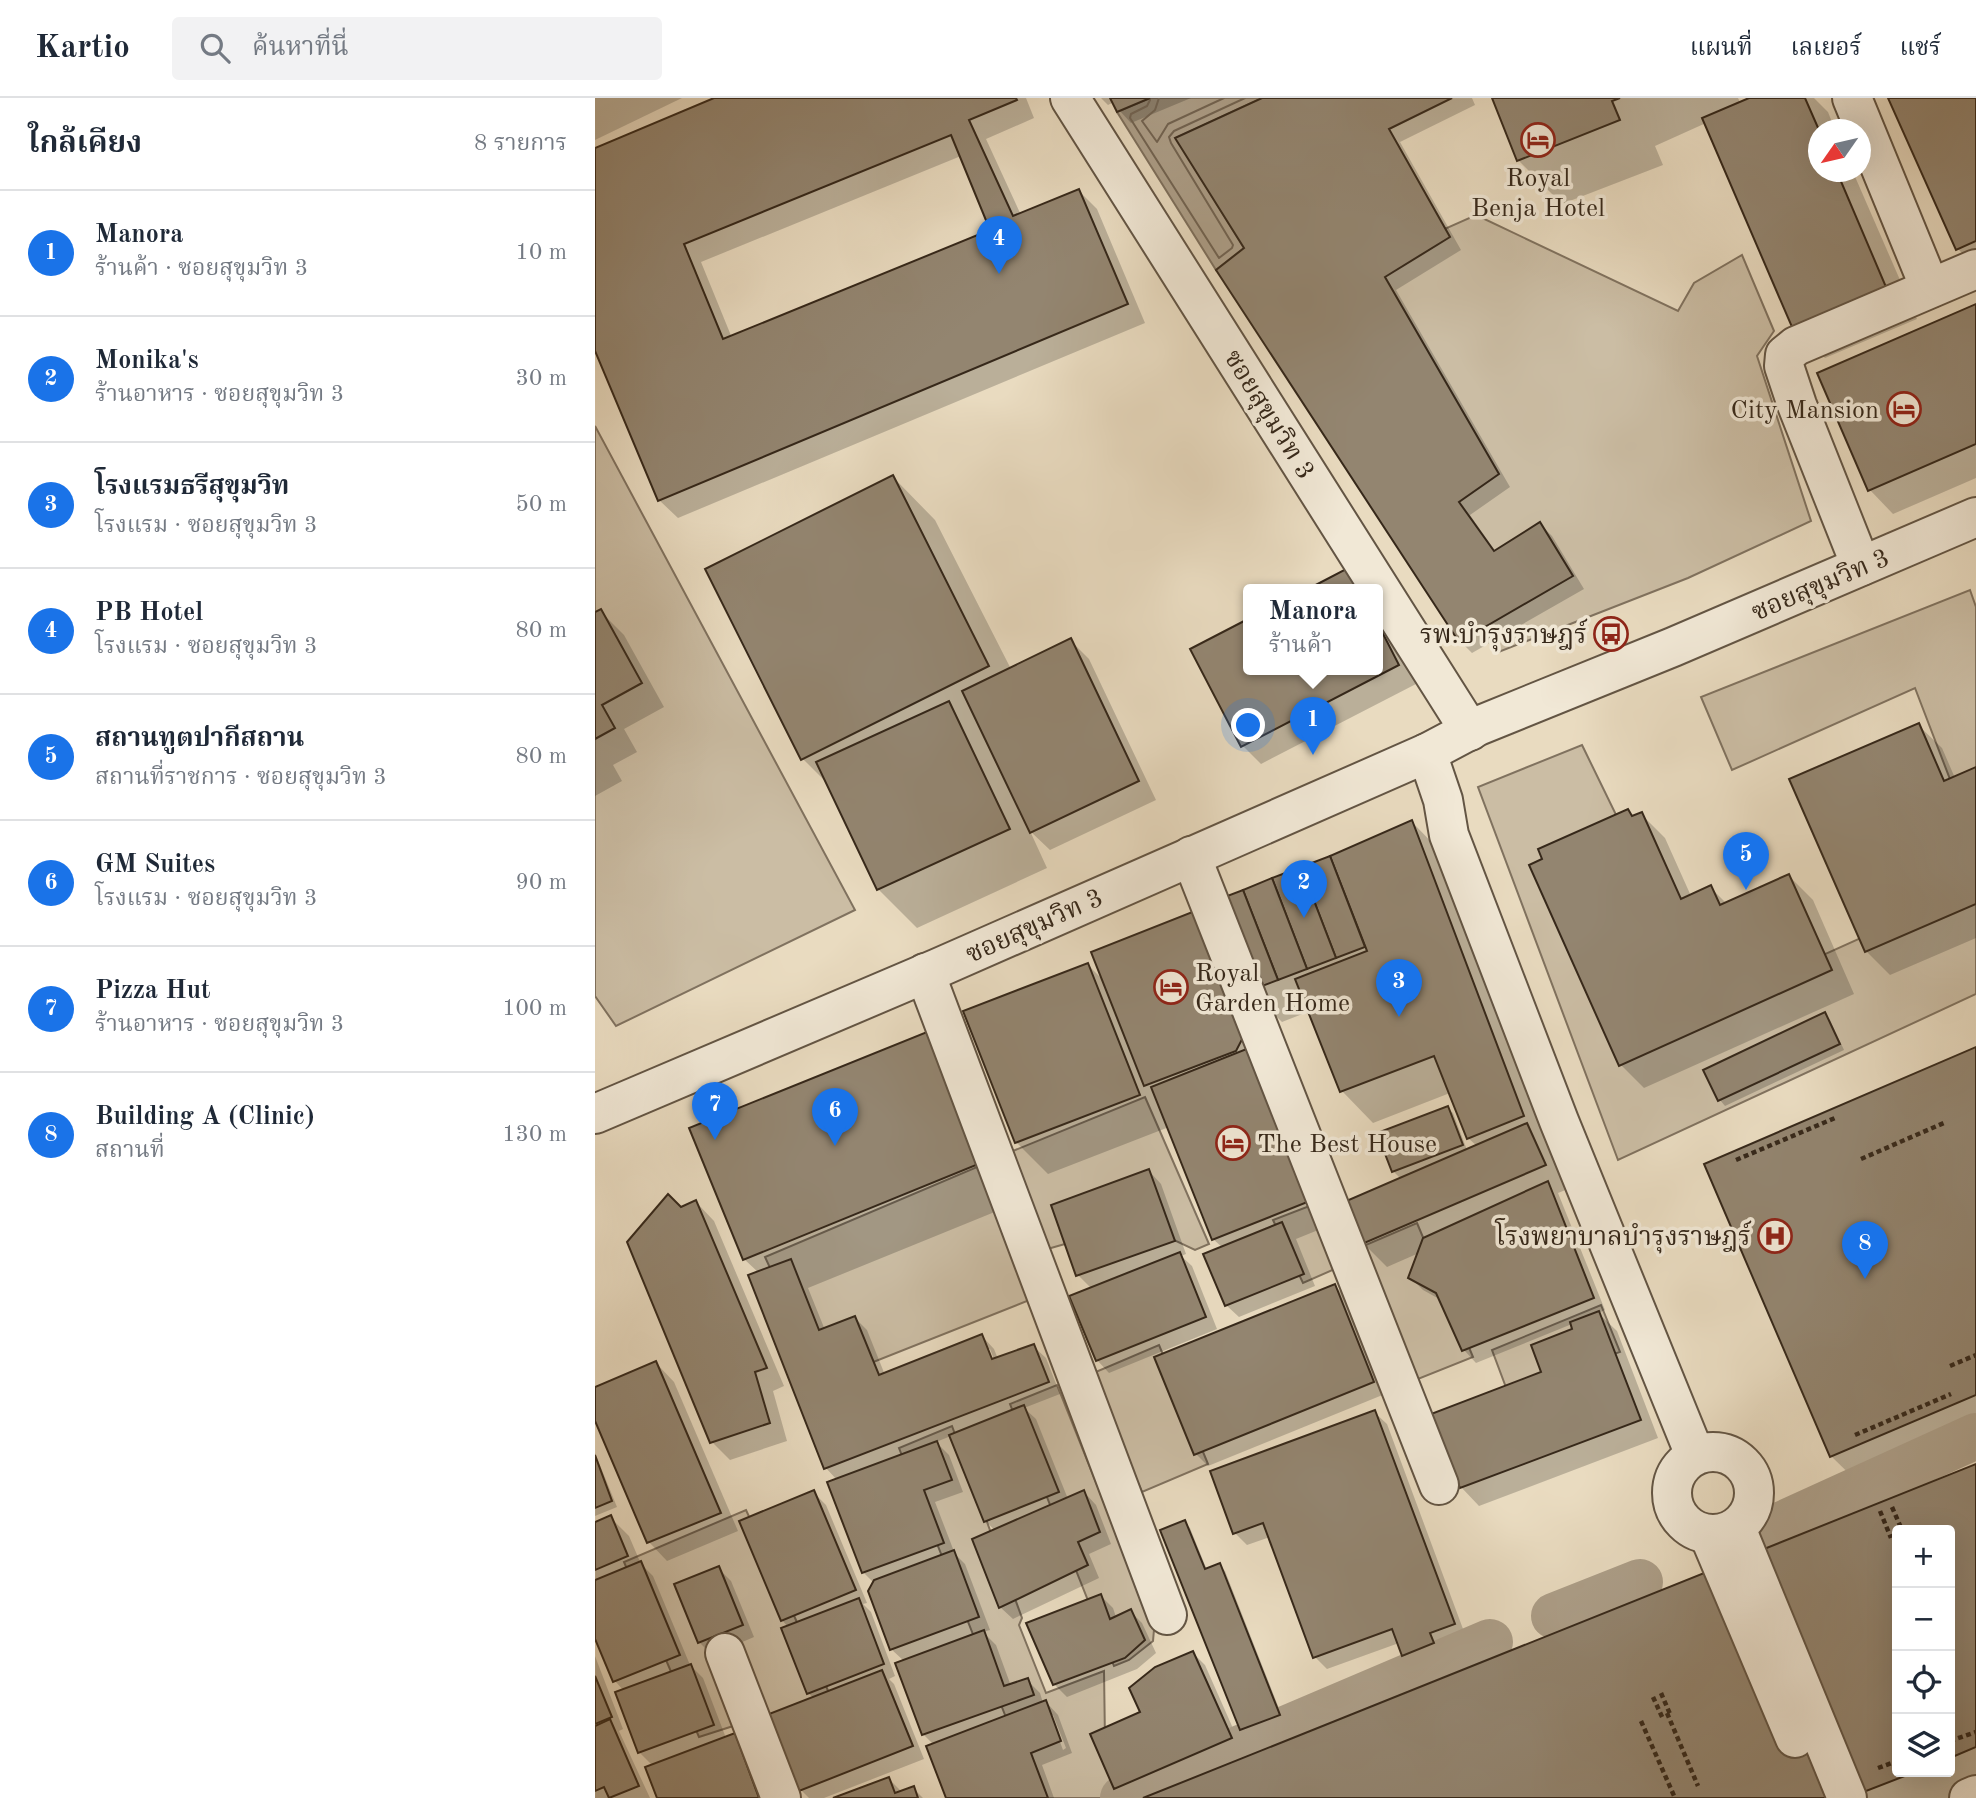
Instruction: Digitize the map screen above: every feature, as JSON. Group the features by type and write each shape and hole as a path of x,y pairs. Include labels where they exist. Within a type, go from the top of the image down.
{"street":[{"name":"ซอยสุขุมวิท 3","path":"1070,98 1377,584"},
{"path":"1852,98 1930,288"},
{"path":"1861,566 1797,405 1784,366 1785,355 1796,346 1976,269"},
{"name":"ซอยสุขุมวิท 3","path":"595,1114 925,973 1427,753 1470,731 1976,517"},
{"name":"ซอยสุขุมวิท 3","path":"1383,593 1470,731"},
{"path":"1427,753 1443,800 1449,835 1600,1223 1695,1455"},
{"path":"1191,856 1439,1485"},
{"path":"925,973 1167,1615"},
{"path":"1721,1452 1744,1466 1751,1477 1755,1491 1753,1505 1746,1518 1723,1532 1696,1531 1684,1523 1675,1512 1671,1499 1672,1486 1684,1462 1695,1455 1721,1452"},
{"path":"1723,1532 1820,1798"},
{"path":"1723,1532 1847,1798"},
{"path":"725,1653 781,1798"},
{"path":"1969,1798 1976,1795"}],"path":[{"path":"1736,1160 1835,1118"},
{"path":"1861,1159 1946,1122"},
{"path":"1949,1366 1976,1354"},
{"path":"1855,1434 1951,1394"},
{"path":"1892,1507 1900,1525"},
{"path":"1880,1511 1891,1538"},
{"path":"1661,1693 1698,1786"},
{"path":"1653,1697 1663,1719"},
{"path":"1641,1721 1675,1798"},
{"path":"1955,1739 1976,1731"}],"shaded area":[{"path":"1476,215 1678,311 1694,283 1742,255 1774,331 1757,356 1811,521 1688,578 1496,653 1323,283"},
{"path":"595,426 855,910 616,1026 595,996"},
{"path":"1970,590 1976,607 1976,847 1915,688 1732,770 1701,697"},
{"path":"1582,745 1621,825 1624,1045 1976,886 1976,994 1618,1160 1478,787"},
{"path":"1145,1097 1209,1244 1195,1250 1138,1223 1044,1250 1008,1153"},
{"path":"984,1164 1032,1299 823,1382 765,1257"},
{"path":"1312,1205 1337,1268 1303,1283 1273,1220"},
{"path":"1417,1223 1473,1357 1413,1381 1361,1247"},
{"path":"1601,1305 1620,1352 1507,1390 1492,1350"},
{"path":"1159,1345 1208,1464 1142,1492 1091,1374"},
{"path":"1057,1385 1125,1555 1155,1618 1153,1641 1129,1660 1114,1666 1010,1404"},
{"path":"952,1426 1022,1618 1019,1625 1046,1693 1104,1671 1105,1741 1127,1790 1108,1798 1038,1798 899,1448"},
{"path":"746,1510 830,1695 699,1737 624,1562"}],"water":[{"path":"1150,98 1262,98 1176,138 1244,248 1216,270 1117,112"}],"building":[{"path":"714,98 1016,98 1017,100 969,120 1013,216 1079,189 1128,304 658,501 595,351 595,148","holes":["951,135 990,230 723,339 684,244"]},
{"path":"1110,98 1150,98 1117,112"},
{"path":"1262,98 1452,98 1389,129 1450,237 1385,277 1499,474 1459,502 1494,551 1540,522 1573,576 1459,642 1216,270 1244,248 1175,138"},
{"name":"Royal Benja Hotel","path":"1492,98 1620,98 1612,101 1620,120 1517,161"},
{"path":"1749,98 1805,98 1814,119 1808,119 1808,182 1841,182 1886,287 1792,327 1702,118"},
{"path":"1888,98 1976,98 1976,241 1956,250"},
{"name":"City Mansion","path":"1976,304 1976,444 1868,491 1817,373"},
{"path":"893,475 989,666 801,760 705,569"},
{"path":"1348,568 1356,584 1318,584"},
{"path":"601,609 642,683 602,705 615,728 595,739 595,612"},
{"path":"1243,622 1243,675 1380,675 1241,747 1190,649"},
{"path":"1383,634 1399,665 1383,673"},
{"path":"1071,638 1139,781 1030,833 962,691"},
{"path":"949,701 1010,829 877,890 816,762"},
{"path":"1919,723 1944,781 1976,767 1976,904 1865,952 1789,779"},
{"path":"1628,809 1632,816 1642,812 1681,899 1711,885 1720,905 1789,874 1832,970 1619,1066 1529,865 1542,859 1538,849"},
{"path":"1412,820 1524,1116 1467,1139 1434,1056 1340,1092 1295,979 1367,951 1330,856"},
{"path":"1330,856 1365,947 1336,958 1301,867"},
{"path":"1301,867 1336,958 1307,969 1272,878"},
{"path":"1272,878 1307,969 1278,980 1243,890"},
{"path":"1243,890 1278,980 1249,991 1214,901"},
{"name":"Royal Garden Home","path":"1205,907 1251,1022 1236,1051 1144,1086 1091,952"},
{"path":"1088,963 1140,1095 1015,1143 963,1011"},
{"path":"1825,1012 1840,1044 1718,1101 1703,1070"},
{"path":"927,1032 981,1163 743,1260 689,1128"},
{"name":"The Best House","path":"1254,1046 1315,1199 1212,1240 1151,1087"},
{"path":"1976,1047 1976,1395 1830,1457 1704,1164"},
{"path":"1448,1106 1463,1145 1392,1172 1377,1133"},
{"path":"1527,1123 1546,1165 1362,1244 1344,1202"},
{"path":"1149,1169 1175,1241 1076,1276 1051,1205"},
{"path":"1548,1181 1594,1298 1462,1351 1436,1293 1408,1278 1423,1238"},
{"path":"668,1194 681,1207 696,1200 767,1368 755,1372 770,1423 710,1443 627,1242"},
{"path":"1282,1222 1304,1274 1225,1306 1203,1254"},
{"path":"1180,1252 1206,1317 1096,1361 1069,1296"},
{"path":"791,1259 819,1330 855,1316 879,1375 982,1334 992,1359 1034,1344 1049,1382 824,1469 748,1275"},
{"path":"1335,1284 1374,1382 1194,1455 1154,1357"},
{"path":"1599,1311 1641,1420 1460,1488 1431,1414 1541,1372 1531,1345 1572,1329 1570,1322"},
{"path":"656,1361 721,1513 647,1543 595,1421 595,1387"},
{"path":"1024,1405 1059,1492 984,1522 949,1435"},
{"path":"1375,1410 1455,1624 1430,1633 1434,1643 1402,1656 1392,1629 1313,1658 1263,1523 1233,1534 1210,1471"},
{"path":"937,1441 952,1480 924,1490 944,1543 862,1573 827,1482"},
{"path":"595,1455 612,1501 595,1508"},
{"path":"1976,1464 1976,1747 1955,1756 1955,1525 1892,1525 1892,1777 1902,1777 1848,1798 1143,1798"},
{"path":"814,1490 856,1590 781,1621 739,1521"},
{"path":"1084,1490 1100,1532 1078,1542 1088,1565 999,1608 972,1539"},
{"path":"611,1515 628,1556 595,1570 595,1522"},
{"path":"1185,1520 1205,1569 1220,1563 1280,1715 1240,1730 1160,1530"},
{"path":"954,1550 979,1617 890,1650 868,1591 874,1580"},
{"path":"641,1561 680,1655 613,1682 595,1639 595,1580"},
{"path":"719,1566 743,1625 698,1643 674,1584"},
{"path":"1101,1594 1110,1619 1131,1609 1145,1640 1125,1658 1053,1685 1026,1623"},
{"path":"859,1598 884,1664 807,1694 781,1628"},
{"path":"984,1630 1004,1686 1028,1678 1034,1695 922,1735 895,1663"},
{"path":"1193,1651 1232,1738 1114,1789 1090,1734 1140,1712 1129,1688 1155,1667"},
{"path":"691,1664 714,1725 638,1753 615,1692"},
{"path":"882,1670 913,1746 799,1791 769,1714"},
{"path":"595,1676 612,1717 595,1724"},
{"path":"1046,1700 1061,1741 1031,1753 1048,1798 946,1798 926,1746"},
{"path":"610,1719 639,1786 609,1798 604,1787 595,1791 595,1726"},
{"path":"735,1733 759,1798 657,1798 645,1767"},
{"path":"889,1777 895,1793 914,1786 918,1798 833,1798"}],"waterway":[{"path":"1776,1527 1976,1436"},
{"path":"1554,1616 1640,1582"},
{"path":"1123,1798 1490,1642"}],"place":[{"name":"Royal Benja Hotel","path":"1538,140"},
{"name":"PB Hotel","path":"999,274"},
{"name":"City Mansion","path":"1904,409"},
{"name":"รพ.บำรุงราษฎร์","path":"1611,634"},
{"name":"Manora","path":"1313,755"},
{"name":"สถานทูตปากีสถาน","path":"1746,890"},
{"name":"Monika's","path":"1304,918"},
{"name":"Royal Garden Home","path":"1171,987"},
{"name":"โรงแรมธรีสุขุมวิท","path":"1399,1017"},
{"name":"Pizza Hut","path":"715,1140"},
{"name":"The Best House","path":"1233,1143"},
{"name":"GM Suites","path":"835,1146"},
{"name":"โรงพยาบาลบำรุงราษฎร์","path":"1775,1236"},
{"name":"Building A (Clinic)","path":"1865,1279"}]}
